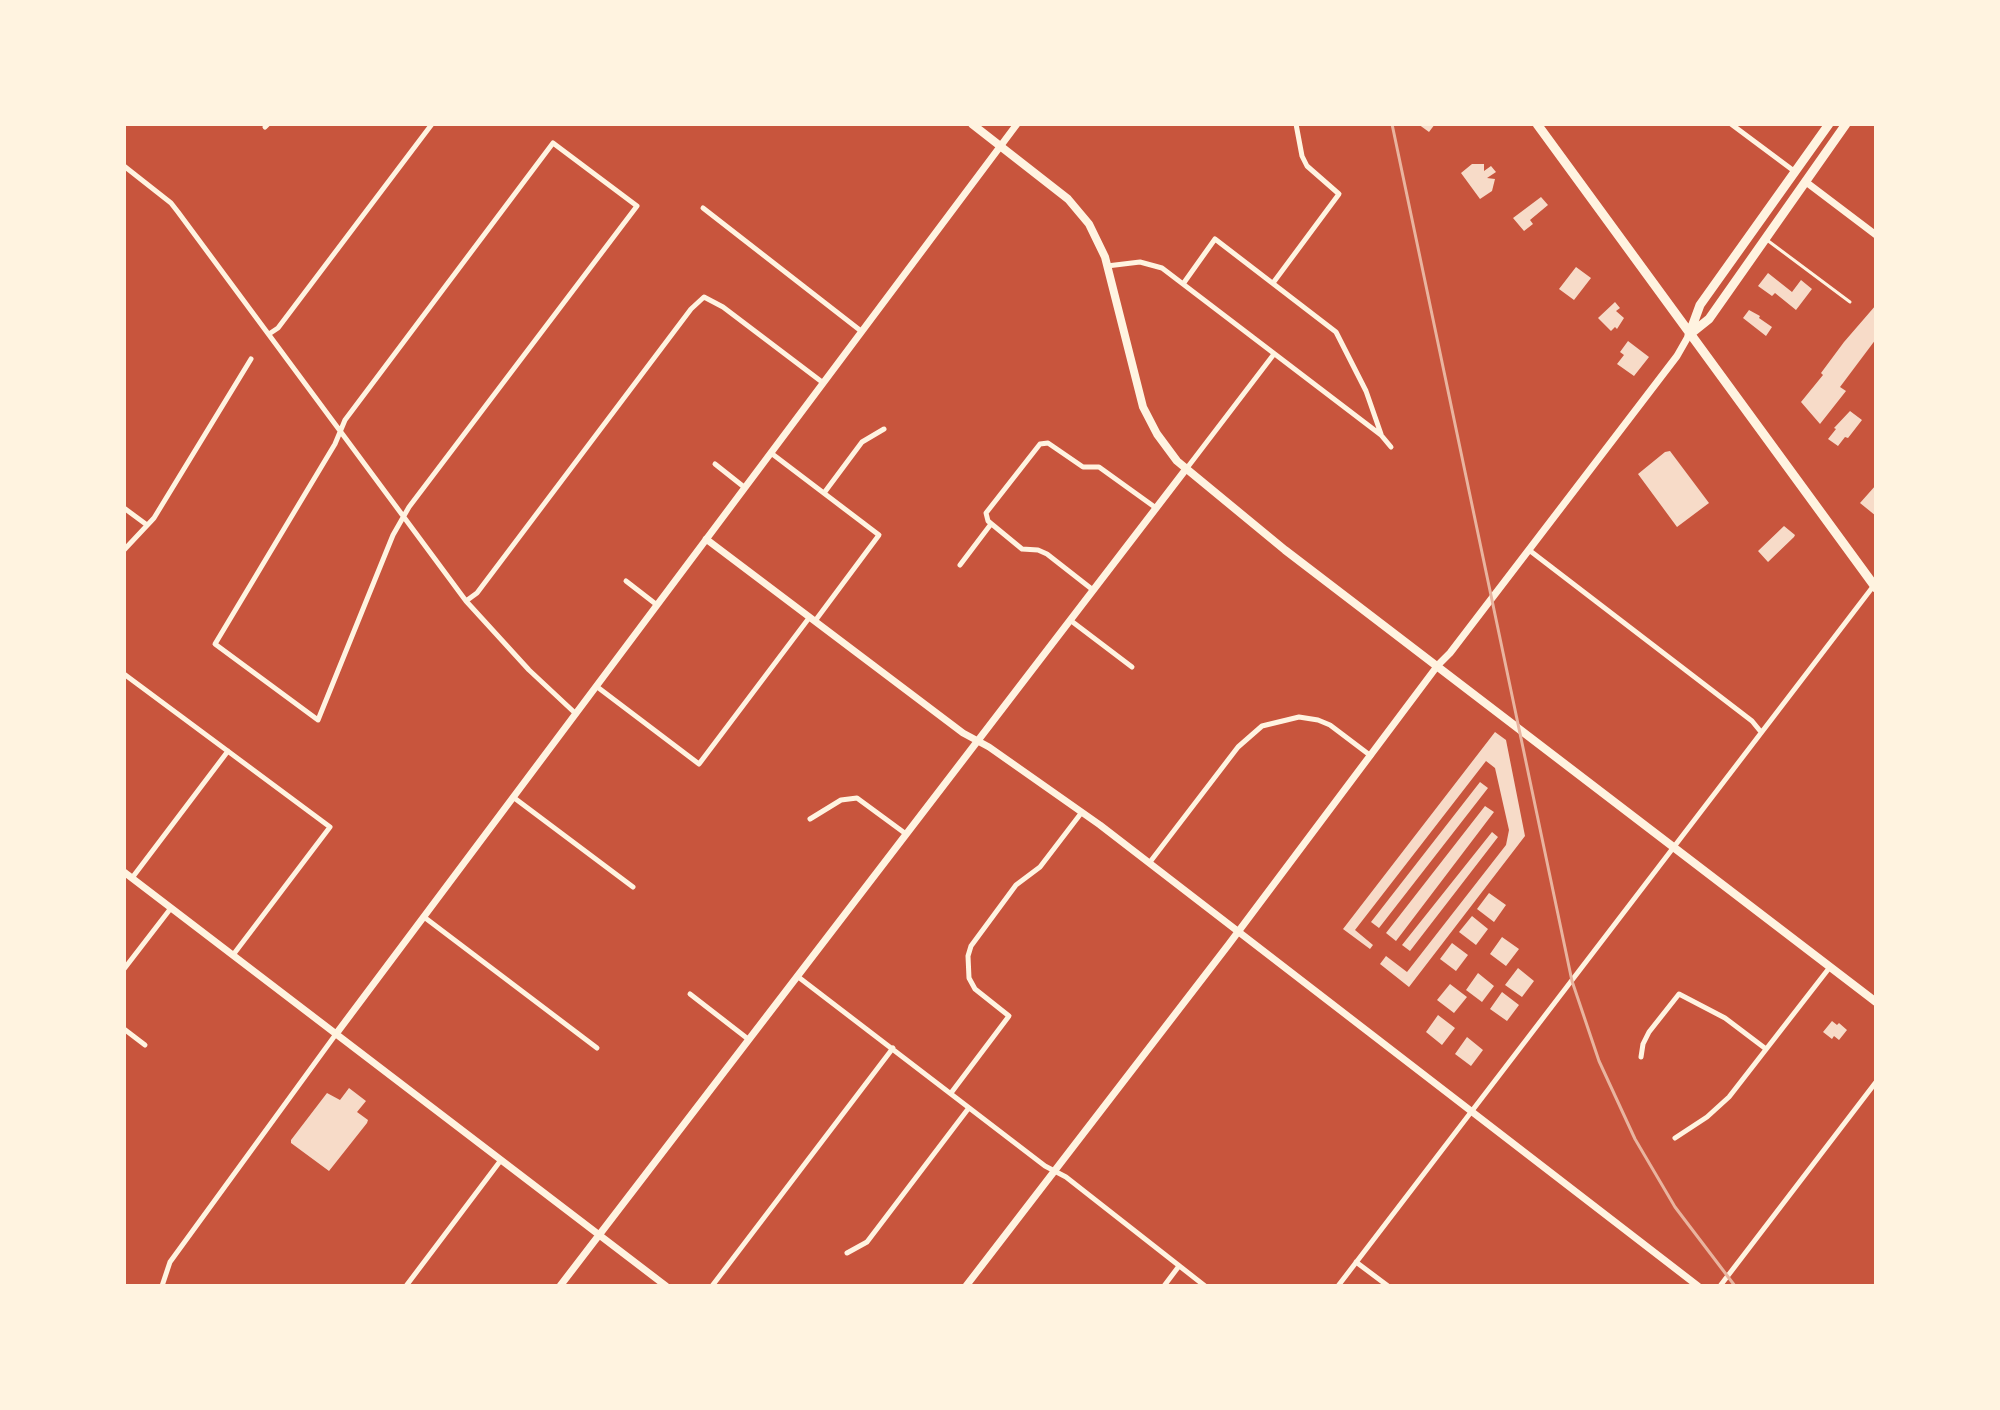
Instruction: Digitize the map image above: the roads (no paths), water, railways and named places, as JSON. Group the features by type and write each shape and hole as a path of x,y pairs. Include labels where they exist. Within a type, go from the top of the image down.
{"main road":[{"path":"972,124 1068,199 1089,224 1107,266 1143,407 1157,434 1186,469 1285,550 1876,1002"},
{"path":"1537,124 1875,586"},
{"path":"1689,335 1698,308 1829,124"},
{"path":"1689,335 1709,319 1846,124"}],"street":[{"path":"269,334 278,328 432,124"},
{"path":"162,1286 170,1262 336,1034 1017,124"},
{"path":"1273,283 1339,194 1307,166 1296,124"},
{"path":"1731,124 1795,171"},
{"path":"553,143 637,206 403,518 393,535 318,720 215,644 345,420 553,143"},
{"path":"124,166 171,203 466,601 529,670 575,713"},
{"path":"1806,182 1876,235"},
{"path":"703,208 861,331"},
{"path":"1183,284 1215,239 1273,283 1336,332 1366,391 1381,435"},
{"path":"1107,266 1152,263 1381,435 1391,447"},
{"path":"466,601 477,593 704,297 723,307 822,382"},
{"path":"966,1286 1677,356 1689,335"},
{"path":"560,1286 1274,354"},
{"path":"124,550 154,518 251,359"},
{"path":"824,493 862,442 884,429"},
{"path":"1093,590 1047,554 1022,549 990,523 986,513 1040,444 1048,443 1083,467 1099,467 1156,508"},
{"path":"596,686 699,764 879,535 770,453"},
{"path":"715,464 744,487"},
{"path":"124,508 147,525"},
{"path":"960,565 990,523"},
{"path":"706,539 963,733 1082,812 1150,862 1698,1286"},
{"path":"1529,550 1752,721 1761,732"},
{"path":"626,581 657,605"},
{"path":"1338,1286 1875,586"},
{"path":"1070,620 1132,667"},
{"path":"124,674 330,827 233,955"},
{"path":"1150,862 1238,747 1262,726 1299,717 1318,720 1330,725 1371,756"},
{"path":"132,878 228,751"},
{"path":"513,797 633,887"},
{"path":"810,819 841,800 857,798 906,834"},
{"path":"951,1093 1009,1016 975,989 967,967 971,946 1016,885 1040,867 1082,812"},
{"path":"124,872 666,1286"},
{"path":"124,969 171,908"},
{"path":"424,917 597,1048"},
{"path":"1675,1138 1719,1107 1830,967"},
{"path":"797,976 968,1109 1066,1177 1205,1286"},
{"path":"690,994 748,1039"},
{"path":"1641,1057 1649,1032 1679,994 1716,1013 1766,1049"},
{"path":"124,1029 145,1045"},
{"path":"712,1286 893,1048"},
{"path":"1720,1286 1876,1082"},
{"path":"847,1253 867,1242 968,1109"},
{"path":"406,1286 501,1160"},
{"path":"1356,1262 1388,1286"},
{"path":"1164,1286 1179,1266"}],"lane":[{"path":"1767,240 1850,302"}],"railway":[{"path":"1392,124 1572,981 1599,1061 1635,1139 1675,1207 1735,1286"}]}
